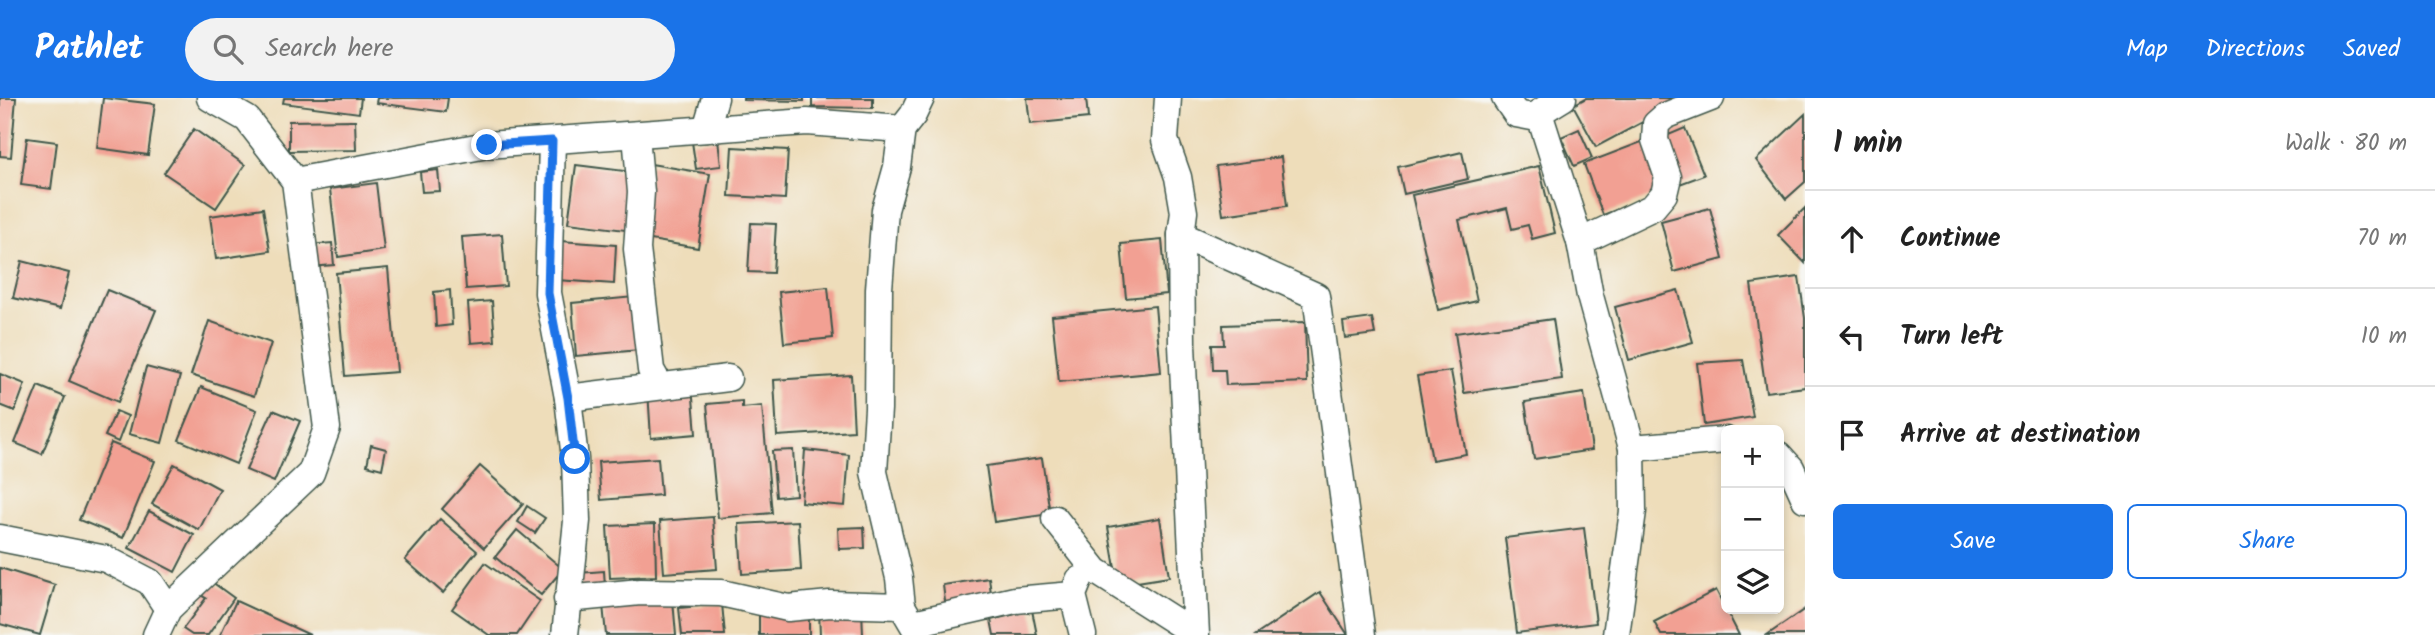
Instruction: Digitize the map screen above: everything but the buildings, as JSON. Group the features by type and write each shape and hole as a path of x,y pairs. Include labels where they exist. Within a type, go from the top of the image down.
{"street":[{"path":"156,635 168,609 311,473 327,428 295,181 247,119 210,98"},
{"path":"706,129 715,98"},
{"path":"912,621 874,472 885,210 897,167 902,129 913,116 921,98"},
{"path":"1168,98 1165,140 1178,177 1184,212 1181,235 1182,345 1196,635"},
{"path":"1505,98 1516,114 1532,117 1563,98"},
{"path":"1580,242 1653,207 1664,194 1668,177 1655,140 1656,124 1665,116 1711,98"},
{"path":"1539,113 1580,242 1590,296 1632,448 1633,511 1616,635"},
{"path":"295,181 487,145 807,122 902,129"},
{"path":"636,135 641,192 637,249 650,370 660,386"},
{"path":"552,141 548,293 568,398 575,459 577,521 565,635"},
{"path":"1181,235 1316,296 1362,635"},
{"path":"568,398 728,378"},
{"path":"1632,448 1721,440"},
{"path":"1784,460 1791,468 1805,499"},
{"path":"1055,519 1096,571 1196,635"},
{"path":"0,538 106,559 150,582 168,609"},
{"path":"1083,635 1073,595 1077,580 1096,571"},
{"path":"567,599 640,592 721,593 788,608 830,604 912,621 1015,600 1073,595"}],"route":[{"path":"487,145 552,141 548,293 568,398 575,459"}]}
